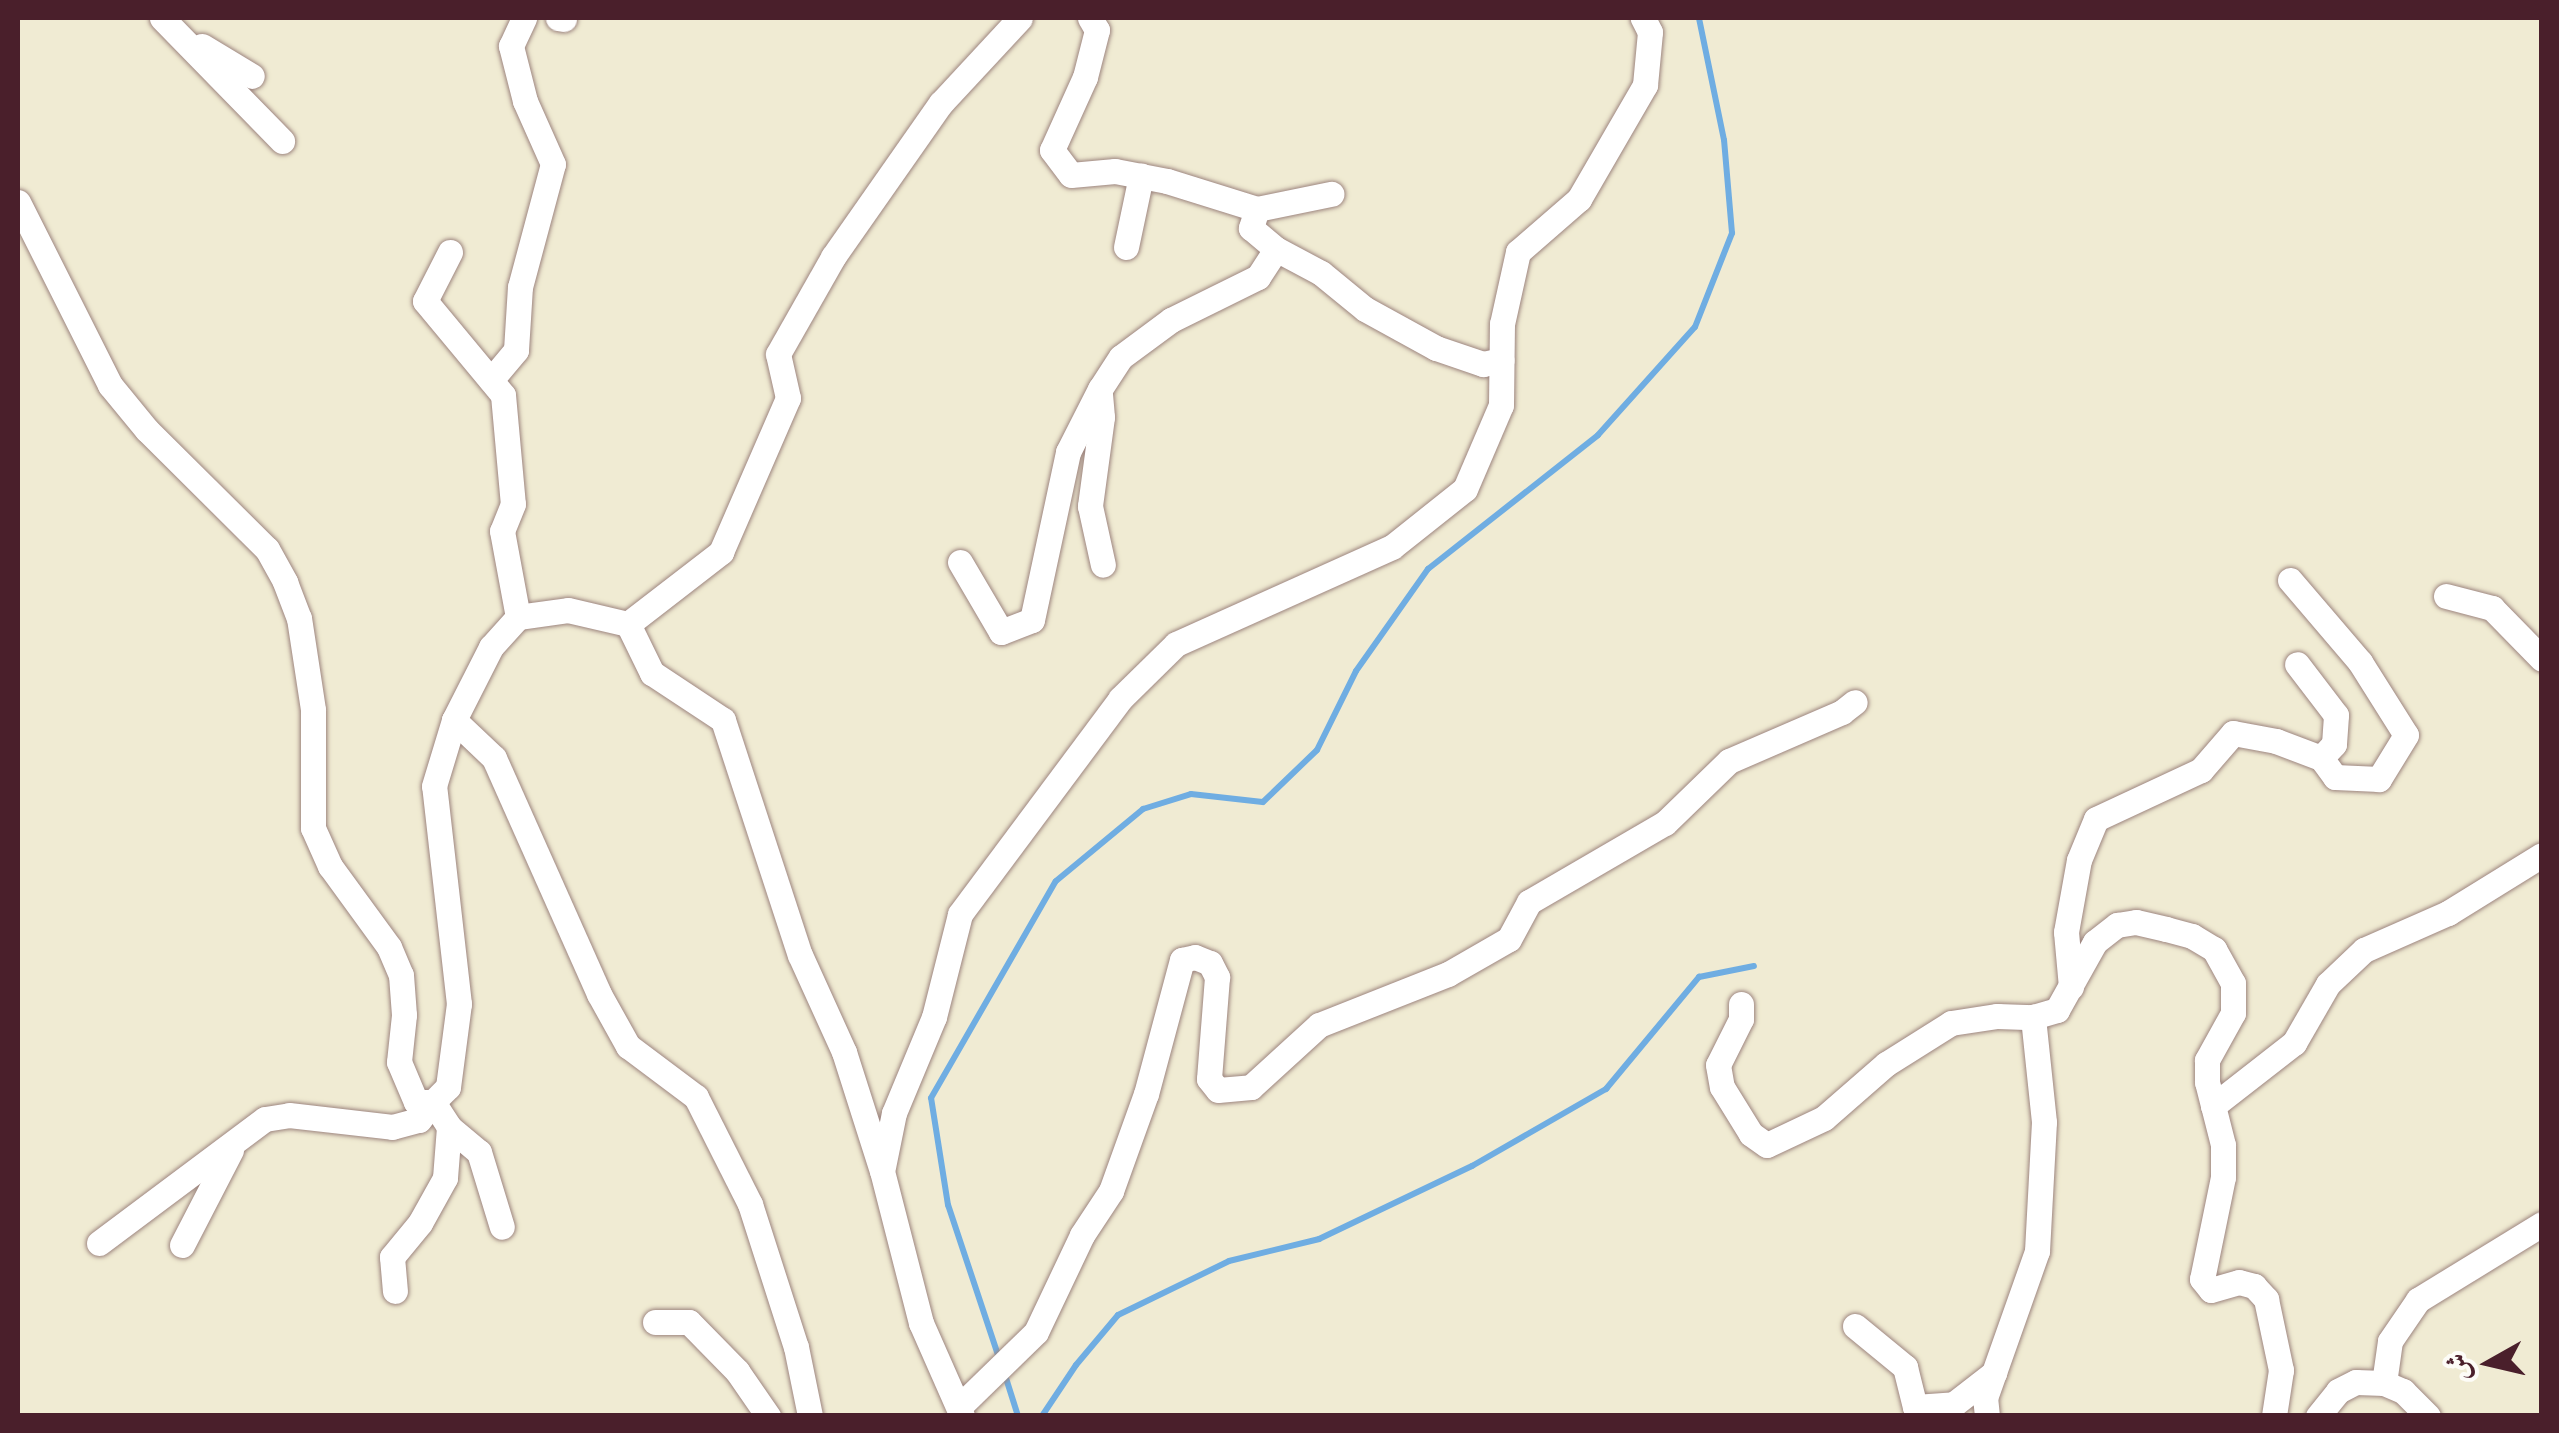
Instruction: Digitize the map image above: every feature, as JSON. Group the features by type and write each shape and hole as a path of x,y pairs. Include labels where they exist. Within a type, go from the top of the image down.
{"street":[{"path":"491,380 516,350 520,287 553,164 525,101 511,46 524,18"},
{"path":"628,624 721,552 788,398 778,354 834,257 941,102 1020,18"},
{"path":"1090,18 1098,30 1085,78 1052,150 1071,176 1116,171 1256,209 1332,194"},
{"path":"882,1171 894,1113 934,1017 960,914 1120,699 1176,644 1392,547 1465,489 1500,405 1502,324 1518,252 1579,199 1645,85 1650,32 1644,18"},
{"path":"170,24 252,76"},
{"path":"170,24 282,141"},
{"path":"1126,247 1142,176"},
{"path":"18,202 110,385 146,430 267,550 285,582 308,663 313,710 313,828 330,866 395,961 404,995 400,1062 416,1102 433,1102"},
{"path":"1256,209 1251,228 1276,249 1321,273 1365,309 1436,348 1483,364 1502,360"},
{"path":"960,562 1002,632 1032,620 1068,452 1121,357 1171,320 1258,277 1276,249"},
{"path":"450,252 425,301 504,395 510,427 513,504 502,532 518,617"},
{"path":"1100,389 1102,417 1090,506 1103,565"},
{"path":"2071,990 2066,932 2079,860 2096,818 2201,770 2233,733 2276,740 2322,758 2336,777 2378,779 2406,735 2360,662 2290,580"},
{"path":"2446,596 2492,608 2542,658"},
{"path":"98,1243 265,1120 289,1115 392,1127 419,1120 448,1087 459,1004 434,786 454,720 490,647 518,617 568,610 628,624"},
{"path":"628,624 652,672 724,720 800,955 844,1052 882,1171 921,1324 960,1411 1036,1332 1082,1235 1111,1191 1146,1094 1182,960 1195,957 1210,963 1217,977 1209,1079 1218,1090 1251,1088 1319,1025 1448,974 1508,939 1530,902 1666,823 1729,761 1842,712 1855,702"},
{"path":"2297,664 2336,715 2334,744 2322,758"},
{"path":"454,720 494,758 600,994 628,1046 696,1097 750,1204 796,1347 810,1416"},
{"path":"2213,1106 2294,1043 2328,984 2364,950 2448,913 2542,854"},
{"path":"1741,1004 1741,1019 1718,1065 1722,1087 1751,1134 1768,1145 1824,1118 1886,1064 1951,1022 1997,1016 2034,1017 2057,1010 2095,942 2117,925 2136,922 2166,928 2192,936 2214,950 2233,983 2233,1013 2207,1060 2213,1106 2220,1123 2223,1177 2202,1278 2211,1290 2239,1282 2254,1286 2266,1299 2281,1370 2274,1416"},
{"path":"1986,1416 1986,1398 2037,1251 2044,1122 2034,1017"},
{"path":"433,1102 449,1127 479,1152 502,1227"},
{"path":"396,1291 392,1257 420,1223 445,1178 449,1127"},
{"path":"182,1245 191,1221 236,1142"},
{"path":"2384,1383 2390,1341 2418,1300 2542,1224"},
{"path":"656,1322 689,1322 737,1371 768,1416"},
{"path":"1855,1326 1905,1367 1915,1408 1954,1404 1994,1373"},
{"path":"2318,1416 2338,1391 2356,1382 2384,1383 2403,1390 2428,1416"}],"waterway":[{"path":"999,1358 948,1205 931,1098 1056,881 1143,809 1191,794 1263,802 1317,750 1356,671 1428,569 1598,435 1695,327 1732,233 1724,140 1699,18"},
{"path":"1042,1416 1076,1365 1118,1315 1229,1261 1319,1239 1472,1166 1606,1089 1699,977 1754,966"},
{"path":"1005,1375 1018,1416"}]}
